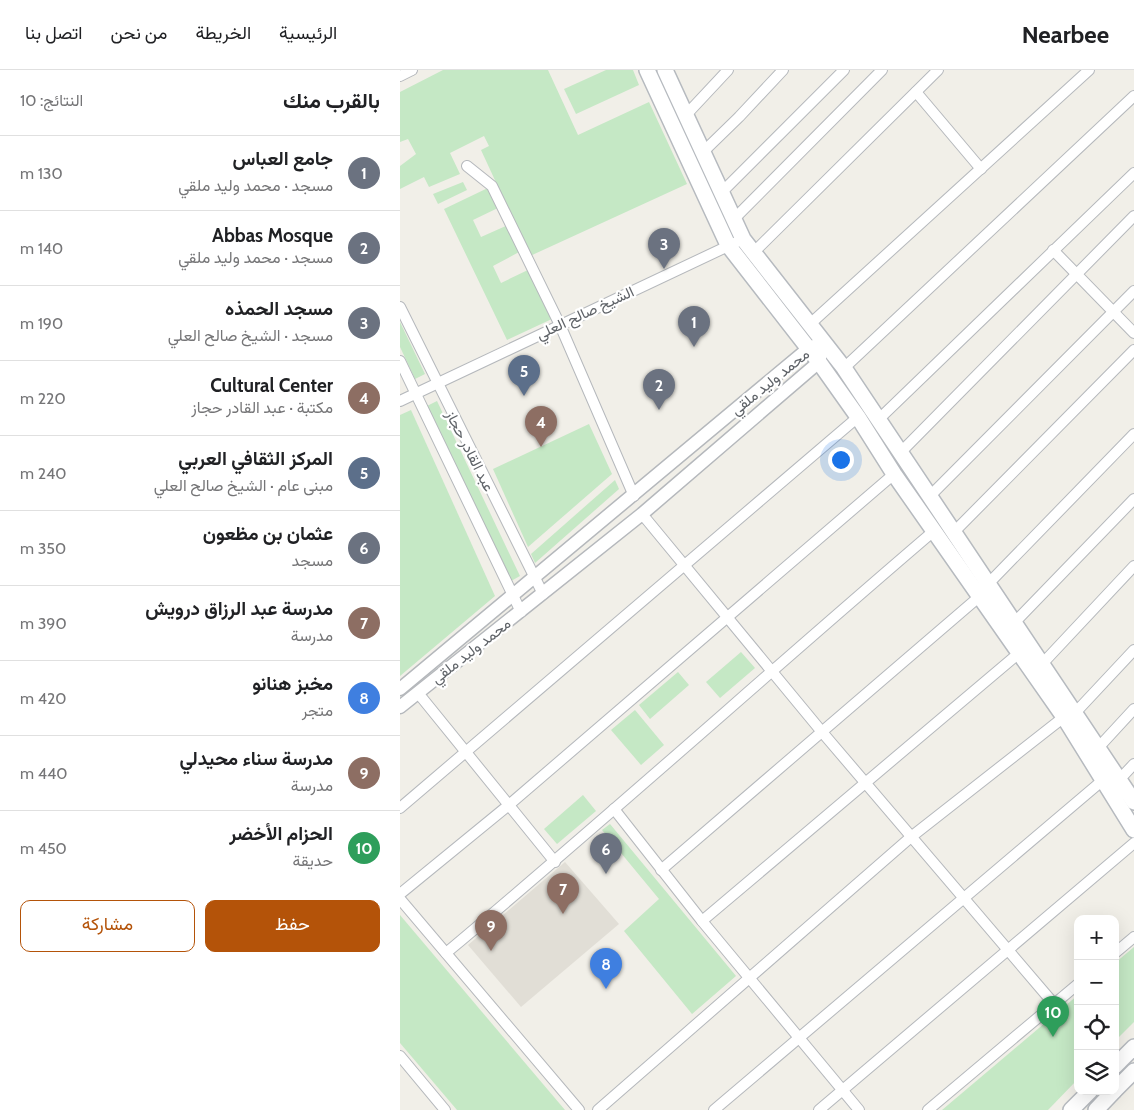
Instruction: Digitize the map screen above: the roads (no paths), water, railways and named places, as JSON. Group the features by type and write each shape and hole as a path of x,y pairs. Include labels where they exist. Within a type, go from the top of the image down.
{"main road":[{"path":"647,70 735,242 858,417 894,474 935,530 984,590 1015,622 1043,663 1104,780 1134,830"},
{"path":"669,73 685,116 733,220 735,242"},
{"path":"735,242 753,253 844,368 954,532 1019,653 1098,748 1134,802"},
{"path":"1119,1062 1134,1047"},
{"path":"1119,1087 1134,1071"},
{"path":"1072,1110 1086,1095"},
{"path":"1096,1110 1111,1095"}],"street":[{"path":"400,76 412,70"},
{"path":"685,116 728,70"},
{"path":"702,153 740,117 783,70"},
{"path":"721,193 844,70"},
{"path":"733,220 882,70"},
{"path":"753,253 938,70"},
{"path":"810,325 1089,70"},
{"path":"916,92 981,169"},
{"path":"844,368 1134,96"},
{"path":"467,166 492,186 560,325 634,496"},
{"path":"878,420 1134,172"},
{"path":"900,453 1134,216"},
{"name":"الشيخ صالح العلي","path":"400,401 735,242"},
{"path":"1053,250 1134,333"},
{"path":"929,497 1134,291"},
{"name":"عبد القادر حجاز","path":"400,307 436,384 542,594"},
{"name":"محمد وليد ملقي","path":"400,690 512,594 634,496 809,348 824,342"},
{"name":"محمد وليد ملقي","path":"400,707 642,514 819,362 824,342"},
{"path":"954,532 1134,350"},
{"name":"عبد القادر حجاز","path":"400,361 521,612"},
{"path":"400,808 682,565 858,417"},
{"path":"661,870 984,590 1134,434"},
{"path":"400,894 510,804 894,474"},
{"path":"1015,622 1134,499"},
{"path":"642,514 682,565 822,732 1054,1004"},
{"path":"446,953 555,862 771,670 935,530"},
{"path":"1043,663 1134,566"},
{"path":"598,1110 911,836 1069,715 1134,650"},
{"path":"702,921 1019,653"},
{"path":"418,693 510,804 555,862"},
{"path":"1098,748 1134,709"},
{"path":"1119,780 1134,764"},
{"path":"714,1110 1104,780"},
{"path":"614,809 702,921 859,1110"},
{"path":"819,1110 1134,843"},
{"path":"400,899 579,1110"},
{"path":"1119,950 1134,937"},
{"path":"928,1110 1074,987"},
{"path":"400,1056 442,1109"}],"place":[{"name":"مسجد الحمذه","path":"664,269"},
{"name":"جامع العباس","path":"694,347"},
{"name":"المركز الثقافي العربي","path":"524,396"},
{"name":"Abbas Mosque","path":"659,410"},
{"name":"Cultural Center","path":"541,447"},
{"name":"عثمان بن مظعون","path":"606,874"},
{"name":"مدرسة عبد الرزاق درويش","path":"563,914"},
{"name":"مدرسة سناء محيدلي","path":"491,951"},
{"name":"مخبز هنانو","path":"606,989"},
{"name":"الحزام الأخضر","path":"1053,1037"}]}
